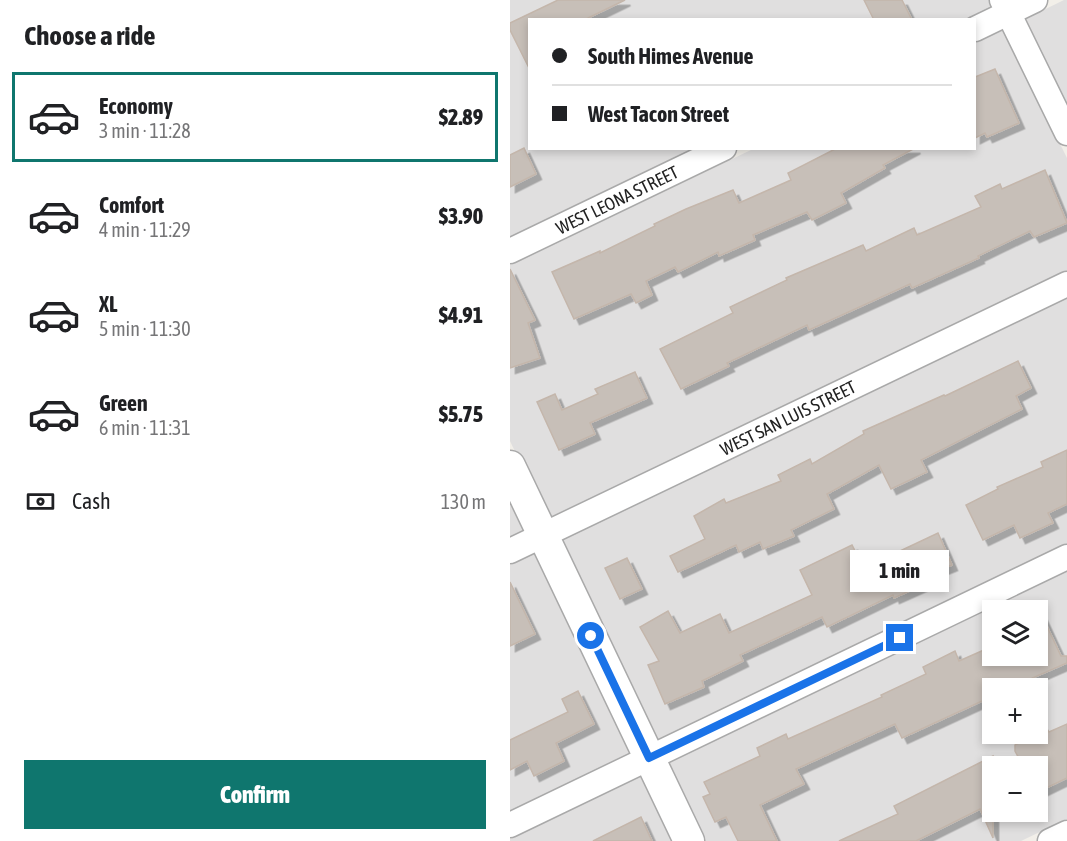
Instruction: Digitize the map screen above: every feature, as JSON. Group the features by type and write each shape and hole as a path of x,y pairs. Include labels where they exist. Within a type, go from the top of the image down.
{"street":[{"path":"976,28 1005,6 1035,0"},
{"path":"1005,6 1067,133"},
{"name":"WEST LEONA STREET","path":"510,251 720,150"},
{"name":"WEST SAN LUIS STREET","path":"510,551 1067,284"},
{"path":"510,466 689,841"},
{"path":"510,825 1067,557"},
{"path":"1050,841 1067,833"}],"shaded area":[{"path":"510,0 989,0 992,7 970,18 528,18 528,150 694,150 510,238"},
{"path":"1067,0 1067,108 1023,20"},
{"path":"1003,29 1067,158 1067,271 547,519 510,441 510,265 751,150 976,150 976,42"},
{"path":"1067,298 1067,544 653,742 558,541"},
{"path":"510,492 528,529 510,537"},
{"path":"538,551 633,752 510,812 510,565"},
{"path":"1067,571 1067,819 1021,841 701,841 664,764 982,612 982,666 1048,666 1048,600 1006,600"},
{"path":"644,774 676,841 510,841 510,839"}],"building":[{"path":"558,0 625,0 588,18 528,18 528,66 510,30 510,23"},
{"path":"864,0 902,0 911,18 873,18"},
{"path":"995,69 1019,123 987,137 985,133 976,138 976,77"},
{"path":"524,148 536,174 510,187 510,155"},
{"path":"833,150 911,150 883,165 885,168 841,193 846,203 812,220 807,212 753,235 755,240 719,256 718,252 678,272 675,267 646,281 652,295 636,303 631,294 574,319 552,272 600,251 600,253 655,226 654,224 733,190 739,203 791,180 788,173"},
{"path":"1045,170 1067,223 1034,237 1030,231 978,256 979,258 912,288 910,284 809,330 807,325 727,363 729,366 681,389 660,349 733,313 730,307 787,280 786,278 863,245 866,251 914,228 917,235 981,207 975,196 1000,184 1002,189"},
{"path":"510,269 535,320 528,323 540,358 510,368"},
{"path":"1018,361 1031,388 1016,396 1022,409 921,460 927,472 891,489 879,465 827,494 834,509 791,530 794,536 763,549 760,542 739,552 736,545 678,572 670,556 705,539 694,516 724,499 726,503 781,481 778,475 810,459 812,464 864,434 863,431 945,396"},
{"path":"635,372 647,398 590,423 595,434 559,450 537,402 555,394 562,410 598,394 595,389"},
{"path":"1067,450 1067,504 1048,513 1053,523 1020,538 1014,525 983,540 966,505 998,489 997,487 1043,467 1041,462"},
{"path":"938,533 952,565 922,577 925,584 894,598 893,595 827,627 822,617 740,655 743,661 702,681 704,687 665,704 648,665 659,661 640,627 668,611 680,633 720,614 729,633 812,595 800,570 852,545 864,568"},
{"path":"627,558 642,589 620,599 605,568"},
{"path":"510,582 535,634 510,646"},
{"path":"1048,628 1061,656 1067,656 1067,663 1032,678 982,678 982,701 902,738 895,724 796,769 804,784 760,805 777,841 738,841 726,817 715,822 703,797 710,794 704,782 760,756 757,748 786,734 788,739 882,697 881,695 926,674 923,667 955,651 959,661 982,651 982,666 1048,666"},
{"path":"578,691 594,724 556,743 564,761 534,776 527,761 510,770 510,740 568,712 562,699"},
{"path":"1067,724 1067,778 1048,787 1048,756 1018,756 1015,745 1048,744 1048,730"},
{"path":"982,762 982,813 980,809 916,841 839,841 898,814 894,806"},
{"path":"641,817 652,841 593,841"},
{"path":"986,822 993,822 993,838"}],"route":[{"path":"591,636 649,758 900,638"}]}
